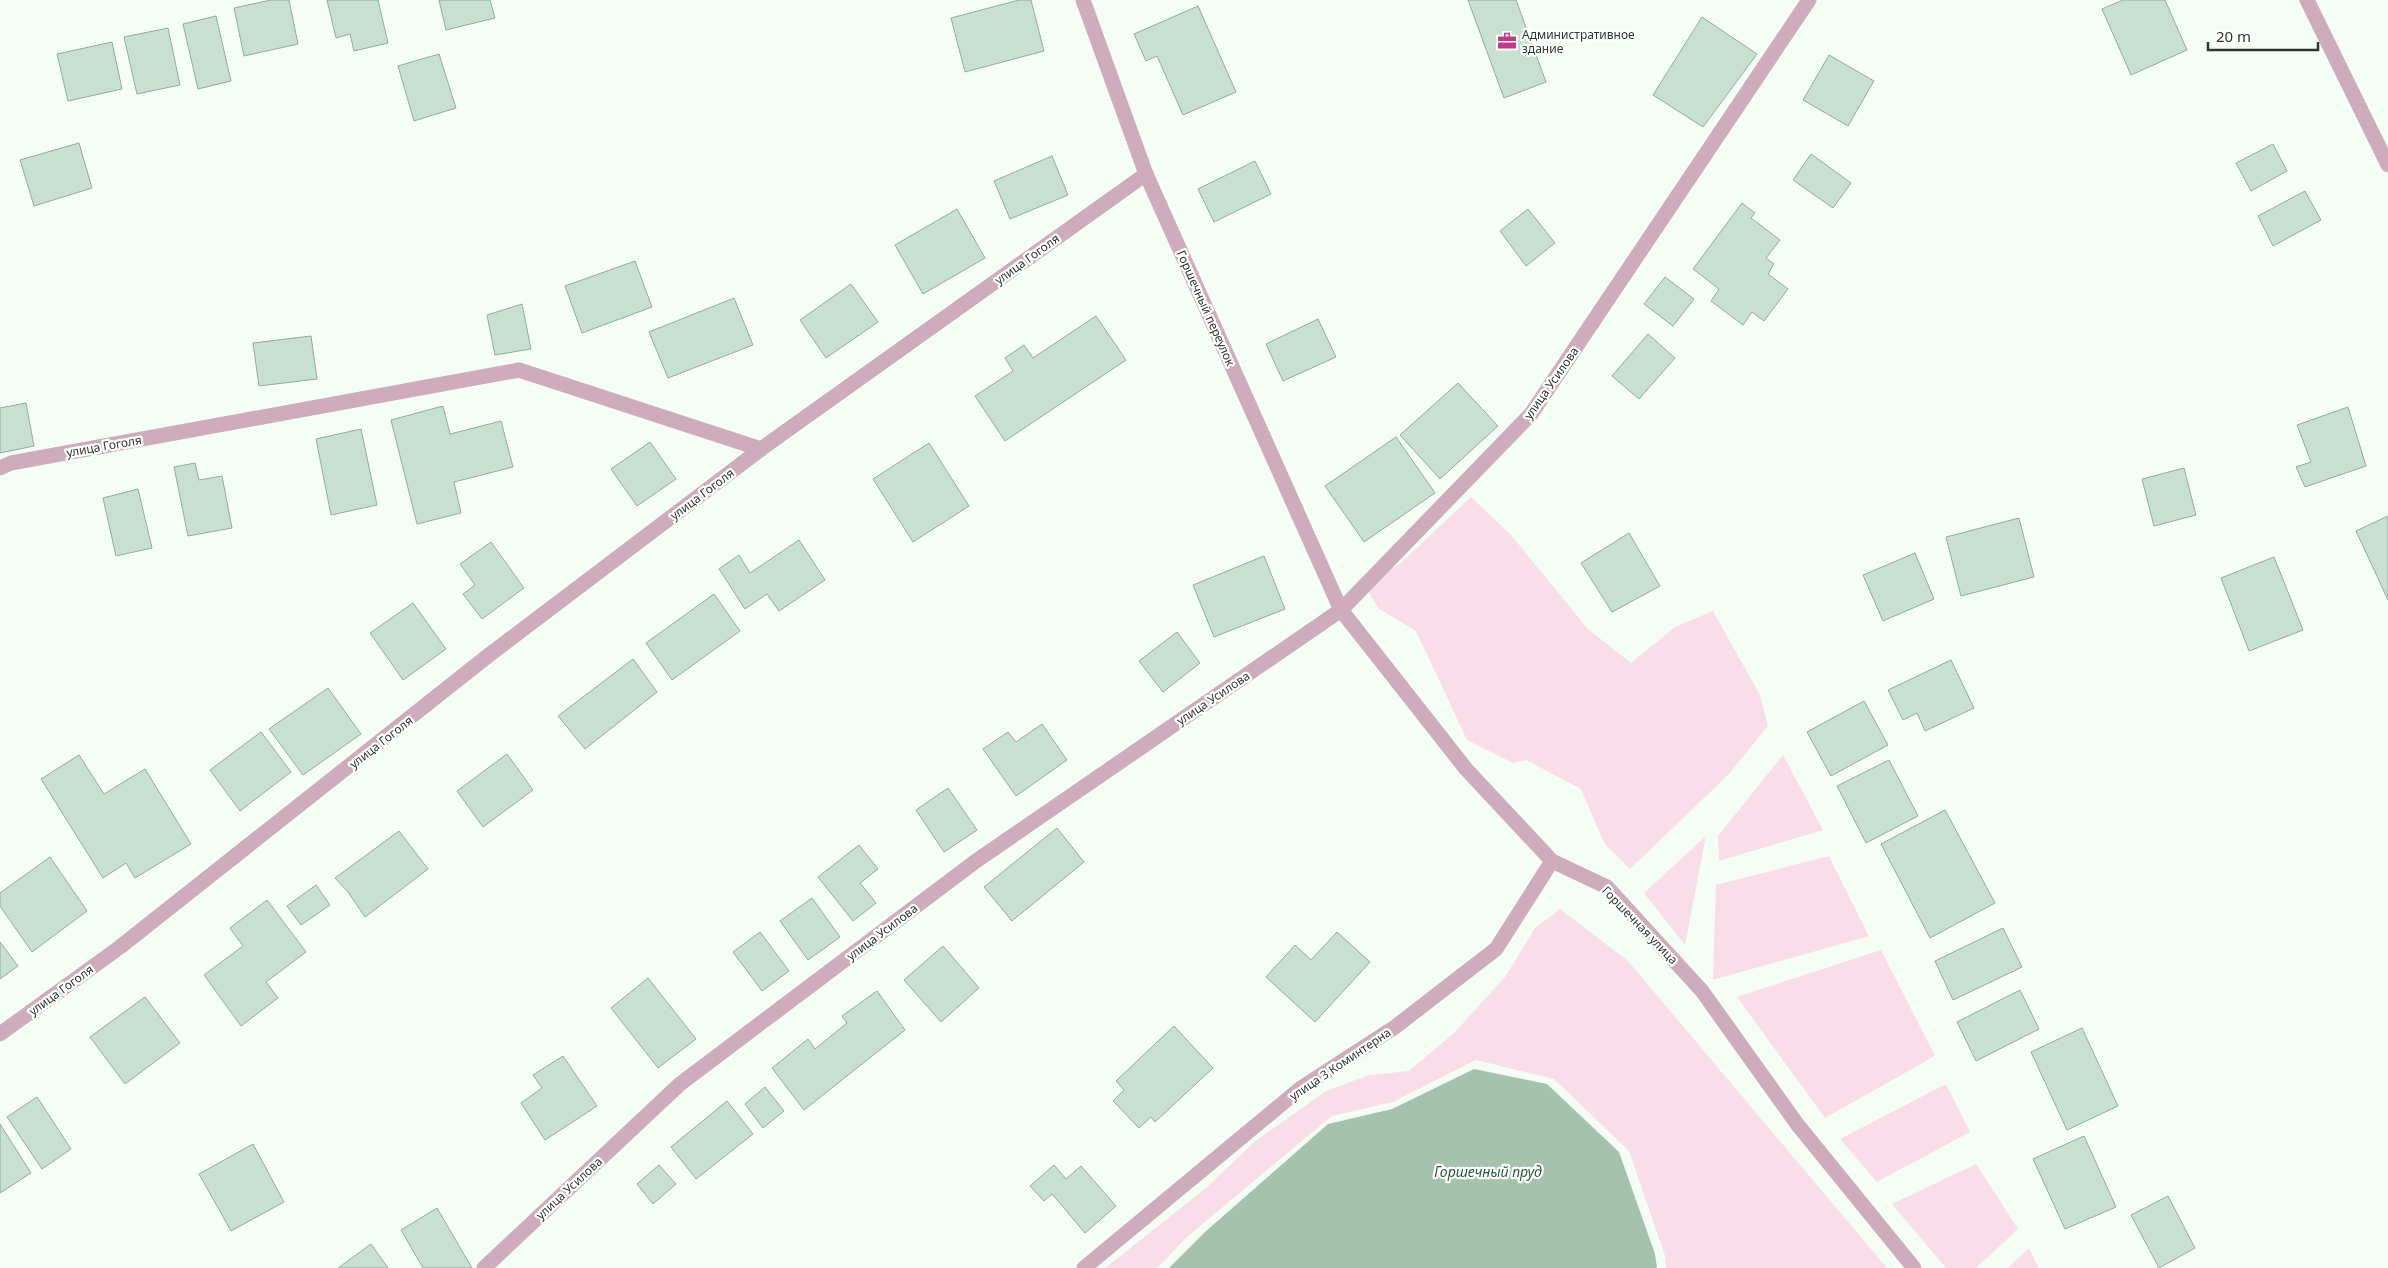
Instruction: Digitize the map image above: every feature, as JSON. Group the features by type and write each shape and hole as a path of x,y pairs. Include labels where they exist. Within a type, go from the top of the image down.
{"street":[{"name":"Горшечный переулок","path":"1083,0 1146,174 1341,610"},
{"name":"улица Усилова","path":"484,1268 680,1084 976,861 1341,610 1531,414 1809,0"},
{"path":"2307,0 2388,165"},
{"name":"улица Гоголя","path":"0,1034 120,947 482,662 761,449 1146,174"},
{"name":"улица Гоголя","path":"0,468 11,463 519,370 761,449"},
{"name":"Горшечная улица","path":"1341,610 1466,769 1552,861 1607,887 1702,990 1797,1124 1914,1268"},
{"name":"улица 3 Коминтерна","path":"1084,1268 1300,1088 1395,1027 1496,949 1552,861"}],"shaded area":[{"path":"1471,497 1511,535 1588,629 1631,663 1675,627 1713,611 1760,695 1768,726 1728,775 1630,869 1604,843 1581,789 1526,760 1513,763 1467,740 1416,631 1379,609 1366,588 1403,561"},
{"path":"1783,755 1823,830 1719,861 1718,836"},
{"path":"1706,836 1685,945 1644,893"},
{"path":"1829,856 1869,936 1713,980 1716,885"},
{"path":"1560,909 1628,961 1887,1268 1666,1268 1665,1256 1629,1151 1554,1079 1476,1060 1393,1102 1332,1116 1187,1237 1157,1268 1105,1268 1206,1188 1254,1142 1326,1091 1369,1075 1409,1071 1455,1032 1505,977 1535,928"},
{"path":"1881,950 1935,1056 1825,1118 1737,997"},
{"path":"1946,1084 1970,1132 1877,1182 1840,1139"},
{"path":"1976,1164 2018,1229 1976,1268 1946,1268 1892,1204"},
{"path":"2029,1248 2039,1268 2008,1268"}],"water":[{"name":"Горшечный пруд","path":"1474,1069 1547,1084 1619,1152 1655,1254 1657,1268 1169,1268 1205,1232 1328,1124 1392,1109"}],"building":[{"path":"271,0 289,0 298,44 244,56 234,8"},
{"path":"327,0 378,0 388,43 354,51 350,34 336,38"},
{"path":"439,0 490,0 495,18 446,30"},
{"path":"1019,0 1031,0 1044,51 965,72 951,18"},
{"name":"Административное здание","path":"1468,0 1516,0 1546,82 1504,98"},
{"path":"2123,0 2165,0 2187,50 2131,75 2102,9"},
{"path":"1198,6 1236,92 1183,115 1157,56 1146,61 1134,34"},
{"path":"216,16 231,81 198,89 183,24"},
{"path":"1702,17 1757,54 1703,127 1653,95"},
{"path":"168,28 180,85 137,94 124,37"},
{"path":"112,42 122,89 68,101 57,54"},
{"path":"439,54 456,108 414,121 398,66"},
{"path":"1829,55 1874,81 1848,126 1803,100"},
{"path":"79,143 92,188 34,206 20,160"},
{"path":"2273,144 2287,171 2251,191 2236,163"},
{"path":"1811,154 1851,183 1833,208 1793,180"},
{"path":"1052,156 1068,195 1010,219 994,181"},
{"path":"1255,161 1271,194 1214,222 1198,189"},
{"path":"2305,191 2321,220 2273,246 2258,216"},
{"path":"1742,203 1755,213 1751,218 1780,240 1766,258 1774,264 1768,274 1788,289 1764,321 1752,312 1743,325 1711,301 1719,289 1693,269"},
{"path":"957,209 985,258 923,294 895,245"},
{"path":"1528,209 1555,243 1526,266 1500,231"},
{"path":"635,261 652,307 582,333 565,286"},
{"path":"1665,277 1694,299 1673,326 1644,304"},
{"path":"851,284 878,322 826,358 800,320"},
{"path":"734,298 753,345 668,378 649,332"},
{"path":"522,304 531,349 495,355 487,315"},
{"path":"1096,316 1126,360 1005,441 975,396 1013,371 1005,358 1024,345 1033,358"},
{"path":"1318,319 1336,357 1283,381 1266,344"},
{"path":"1648,334 1675,358 1639,399 1612,376"},
{"path":"311,336 317,379 259,386 253,343"},
{"path":"1458,383 1498,426 1440,479 1400,435"},
{"path":"26,403 34,446 0,453 0,408"},
{"path":"443,406 450,434 501,421 513,467 454,482 461,513 417,524 391,420"},
{"path":"2348,407 2366,466 2305,487 2296,467 2311,462 2297,425"},
{"path":"361,429 377,505 331,515 316,439"},
{"path":"1396,437 1435,493 1364,542 1325,486"},
{"path":"650,442 676,479 637,506 611,469"},
{"path":"929,443 969,506 913,542 873,479"},
{"path":"195,463 199,480 222,476 232,528 188,536 174,467"},
{"path":"2184,468 2196,515 2154,526 2142,479"},
{"path":"138,489 152,548 116,556 103,498"},
{"path":"2388,516 2388,600 2356,531"},
{"path":"2019,518 2034,577 1961,596 1946,537"},
{"path":"1629,533 1660,586 1612,612 1581,563"},
{"path":"799,540 825,580 779,611 767,594 745,609 719,569 739,555 750,573"},
{"path":"491,542 524,588 482,619 463,594 475,585 460,564"},
{"path":"1915,553 1934,599 1883,621 1863,575"},
{"path":"1264,556 1285,609 1214,637 1193,585"},
{"path":"2274,557 2303,630 2249,651 2221,578"},
{"path":"714,594 740,631 672,680 646,643"},
{"path":"413,603 446,649 403,680 370,633"},
{"path":"1177,632 1200,663 1163,692 1139,661"},
{"path":"633,659 657,692 585,749 558,716"},
{"path":"1951,660 1974,708 1925,731 1917,713 1903,720 1888,690"},
{"path":"328,688 361,734 303,775 269,729"},
{"path":"1864,701 1888,745 1831,776 1807,732"},
{"path":"1042,724 1067,760 1016,796 983,749 1008,732 1016,742"},
{"path":"261,732 291,772 240,811 210,770"},
{"path":"507,754 533,790 483,827 457,791"},
{"path":"79,755 104,794 145,769 191,844 135,878 126,863 103,878 41,779"},
{"path":"1889,760 1918,816 1866,843 1837,786"},
{"path":"948,788 977,830 944,852 916,810"},
{"path":"1945,810 1995,903 1930,938 1881,844"},
{"path":"1057,828 1084,862 1012,921 984,887"},
{"path":"399,831 428,869 365,917 348,892 335,878"},
{"path":"859,845 878,869 860,883 876,903 853,921 818,877"},
{"path":"50,857 87,911 32,952 0,906 0,893"},
{"path":"316,885 330,905 301,925 287,906"},
{"path":"812,898 840,937 808,960 780,921"},
{"path":"267,900 306,952 266,982 278,998 241,1026 204,975 243,946 230,928"},
{"path":"2003,928 2022,967 1953,1000 1935,961"},
{"path":"760,932 789,971 762,991 733,952"},
{"path":"1337,932 1370,962 1315,1022 1266,977 1295,945 1311,960"},
{"path":"0,942 18,966 0,979"},
{"path":"943,946 979,988 941,1022 904,980"},
{"path":"648,978 696,1039 658,1068 611,1008"},
{"path":"2020,990 2039,1029 1976,1061 1957,1022"},
{"path":"877,991 905,1030 804,1110 772,1068 808,1039 815,1049 847,1023 842,1016"},
{"path":"145,997 180,1043 125,1084 90,1037"},
{"path":"1174,1026 1213,1068 1155,1122 1151,1117 1139,1128 1113,1101 1124,1090 1116,1081"},
{"path":"2082,1028 2118,1106 2067,1130 2031,1052"},
{"path":"563,1056 597,1106 545,1140 521,1103 542,1088 533,1075"},
{"path":"765,1087 784,1111 763,1128 745,1104"},
{"path":"37,1097 71,1149 42,1169 7,1117"},
{"path":"727,1101 753,1134 696,1179 671,1147"},
{"path":"0,1124 31,1173 0,1193"},
{"path":"2084,1136 2116,1207 2065,1229 2033,1159"},
{"path":"253,1144 284,1202 231,1231 199,1174"},
{"path":"659,1165 676,1184 653,1204 637,1184"},
{"path":"1054,1165 1066,1179 1081,1166 1116,1206 1085,1233 1052,1194 1044,1201 1030,1186"},
{"path":"2168,1196 2195,1248 2159,1268 2131,1215"},
{"path":"437,1208 472,1268 423,1268 401,1230"},
{"path":"371,1244 388,1268 338,1268"}],"place":[{"name":"Административное здание","path":"1507,41"}]}
